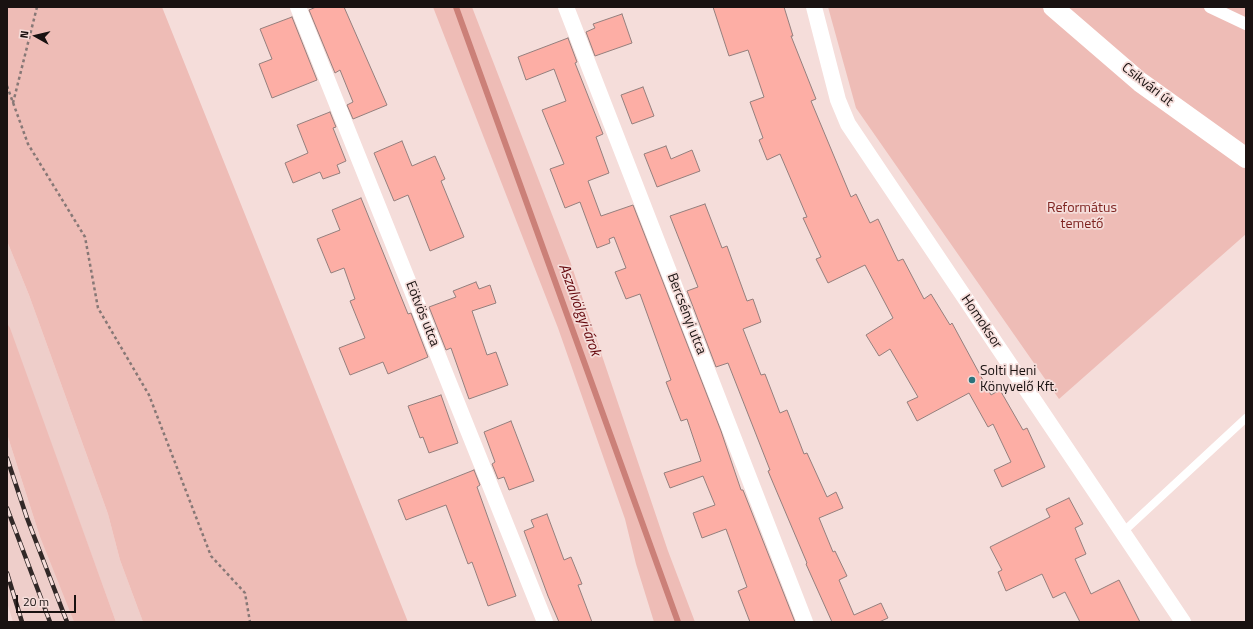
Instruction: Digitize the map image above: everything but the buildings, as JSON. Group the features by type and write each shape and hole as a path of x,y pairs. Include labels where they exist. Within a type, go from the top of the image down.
{"street":[{"name":"Eötvös utca","path":"298,7 545,622"},
{"name":"Bercsényi utca","path":"566,7 805,622"},
{"name":"Homoksor","path":"814,7 838,100 848,124 1183,622"},
{"name":"Csikvári út","path":"1053,7 1140,82 1246,158"},
{"path":"1210,7 1246,24"}],"lane":[{"path":"1123,532 1246,418"}],"path":[{"path":"13,104 37,7"},
{"path":"7,86 28,144 85,237 98,308 149,395 211,556 245,593 250,622"}],"shaded area":[{"path":"7,241 29,295 108,514 120,560 143,622 116,622 7,323"},
{"path":"7,434 40,537 74,622 13,622 7,602"}],"green space":[{"path":"7,7 162,7 408,622 143,622 120,560 108,514 29,295 7,241"},
{"path":"433,7 472,7 570,261 668,551 695,622 654,622 636,564 625,519 558,328"},
{"name":"Református temető","path":"828,7 1246,7 1246,234 1059,399 856,108"},
{"path":"7,323 116,622 74,622 40,537 7,434"}],"waterway":[{"name":"Aszalvölgyi-árok","path":"456,7 678,622"}],"railway":[{"path":"7,458 27,518 67,622"},
{"path":"7,508 50,622"},
{"path":"7,573 22,622"}],"place":[{"name":"Solti Heni Könyvelő Kft.","path":"972,380"}]}
